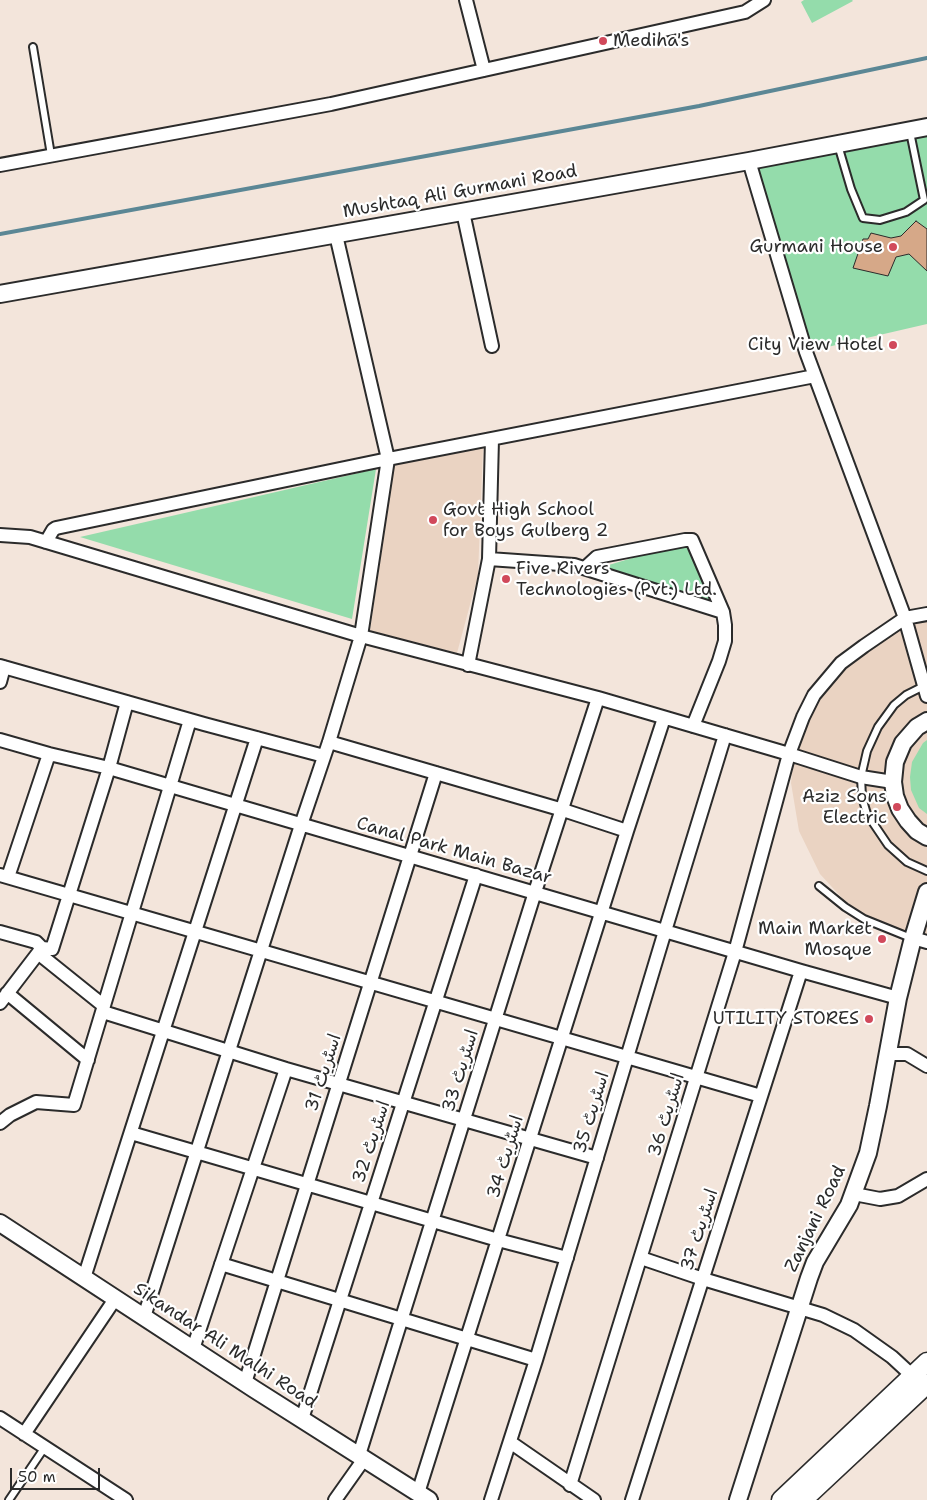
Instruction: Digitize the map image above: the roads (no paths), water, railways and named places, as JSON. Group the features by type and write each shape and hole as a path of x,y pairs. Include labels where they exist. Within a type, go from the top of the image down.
{"main road":[{"path":"803,1500 922,1384 927,1362"},
{"path":"780,1500 922,1384"}],"street":[{"path":"466,0 484,70"},
{"path":"0,165 331,104 745,12 764,0"},
{"name":"Mushtaq Ali Gurmani Road","path":"0,294 749,161 927,127"},
{"path":"749,161 806,352 905,618 926,689"},
{"path":"463,212 492,346"},
{"path":"144,1317 329,742 361,636 388,459 336,235"},
{"path":"46,542 56,528 388,459 815,376"},
{"path":"468,665 489,560 492,439"},
{"path":"0,534 30,537 361,636 598,698 861,777 893,782"},
{"path":"585,568 597,557 692,540 723,612 725,625 725,641 719,661 693,726"},
{"path":"489,560 566,563 723,612"},
{"path":"905,618 927,614"},
{"name":"اسٹریٹ 36","path":"570,1485 735,952 789,754 803,717 814,695 841,663 905,618"},
{"path":"0,682 2,666 324,756"},
{"name":"اسٹریٹ 33","path":"336,1500 361,1457 401,1319 598,698"},
{"path":"88,1060 4,998 40,950 52,949 109,768 127,702"},
{"name":"اسٹریٹ 34","path":"424,1497 467,1339 664,718"},
{"path":"0,1123 10,1115 36,1102 74,1105 190,720"},
{"path":"927,721 917,727 903,743 895,762 893,782 895,796 900,809 908,821 927,837"},
{"name":"اسٹریٹ 35","path":"491,1500 536,1360 725,735"},
{"path":"84,1278 237,806 257,738"},
{"name":"Canal Park Main Bazar","path":"0,740 109,768 898,998"},
{"path":"329,742 562,810 627,831"},
{"path":"49,754 4,876 761,1096"},
{"name":"اسٹریٹ 31","path":"244,1383 436,774"},
{"name":"اسٹریٹ 32","path":"302,1419 476,875"},
{"name":"Zanjani Road","path":"738,1500 815,1262 854,1194 868,1153 898,998 920,940 927,892"},
{"path":"0,932 36,942 40,950 103,1009 164,1031 286,1069 597,1158"},
{"name":"اسٹریٹ 37","path":"632,1500 801,971"},
{"path":"888,1054 907,1054 927,1066"},
{"path":"193,1349 286,1069"},
{"path":"131,1133 498,1240 567,1258"},
{"path":"854,1194 880,1199 898,1196 927,1179"},
{"name":"Sikandar Ali Malhi Road","path":"0,1224 244,1383 424,1497"},
{"path":"641,1258 703,1279 823,1315 854,1330 892,1357 922,1384"},
{"path":"221,1264 536,1360"},
{"path":"24,1434 115,1299"},
{"path":"0,1418 126,1500"},
{"path":"510,1442 594,1500"}],"lane":[{"path":"33,47 51,155"},
{"path":"838,144 863,218 880,220 906,212 924,200 909,130"},
{"path":"926,689 906,695 894,705 878,727 867,751 861,777 862,797 866,814 888,845 907,862 927,871"},
{"path":"819,886 845,907 864,919 920,940"},
{"path":"9,1500 45,1447"}],"waterway":[{"path":"0,234 699,106 927,58"}],"place":[{"name":"Mediha's","path":"603,41"},
{"name":"Gurmani House","path":"893,247"},
{"name":"City View Hotel","path":"893,345"},
{"name":"Govt High School for Boys Gulberg 2","path":"433,520"},
{"name":"Five Rivers Technologies (Pvt.) Ltd.","path":"506,579"},
{"name":"Aziz Sons Electric","path":"897,807"},
{"name":"Main Market Mosque","path":"882,939"},
{"name":"UTILITY STORES","path":"869,1019"}]}
